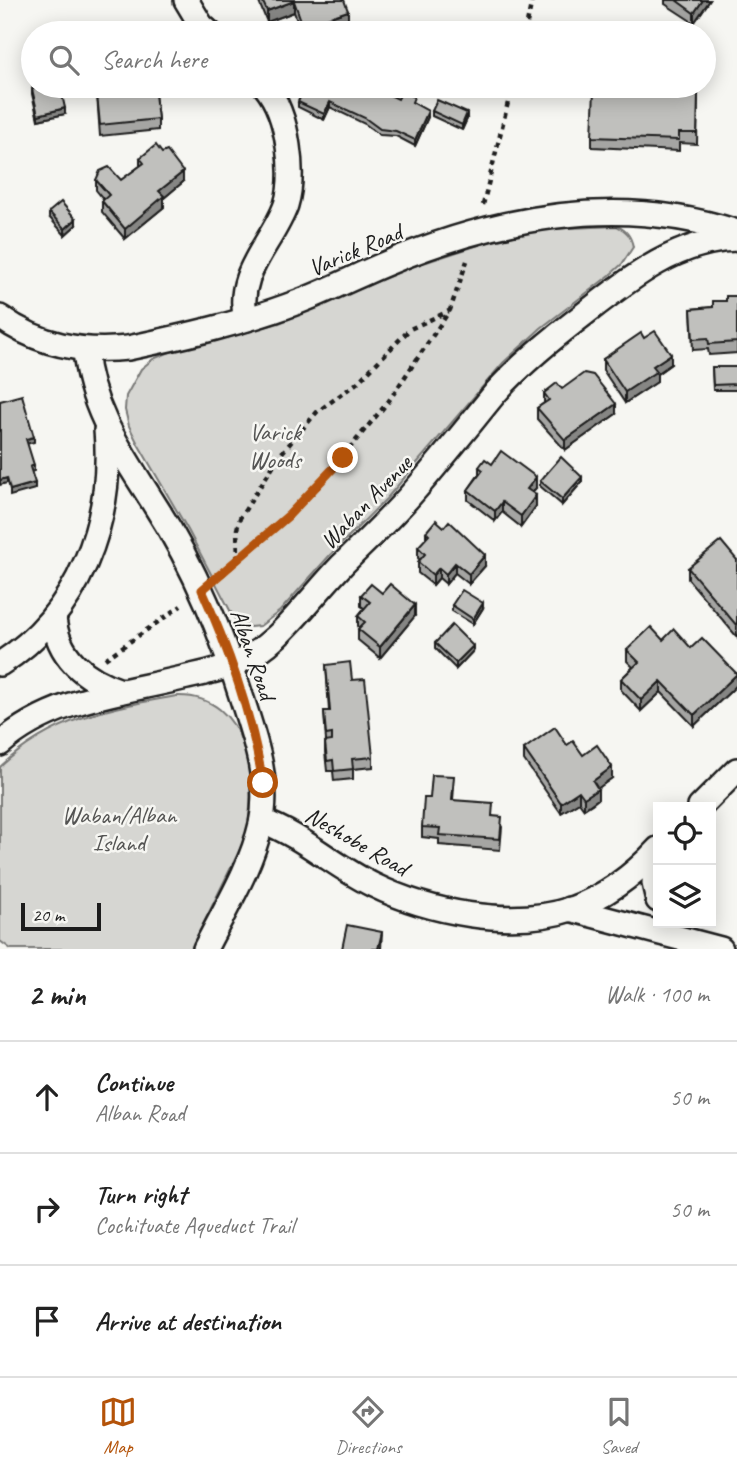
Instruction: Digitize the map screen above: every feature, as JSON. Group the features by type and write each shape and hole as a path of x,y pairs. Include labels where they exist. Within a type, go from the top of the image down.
{"street":[{"path":"186,0 199,21"},
{"path":"246,319 243,308 245,283 280,218 290,189 285,127 273,98"},
{"name":"Varick Road","path":"0,317 47,342 85,350 128,348 246,319 301,301 410,254 477,231 544,216 605,212 666,217 737,232"},
{"name":"Waban Avenue","path":"0,744 26,725 58,709 87,699 232,667 247,659 276,636 407,500 497,392 541,348 619,288 663,259 707,243 737,239"},
{"name":"Alban Road","path":"85,350 89,385 105,423 158,509 202,590 232,667 259,761 263,783 262,821 248,863 205,949"},
{"path":"0,664 33,640 54,616 76,583 94,544 107,481 105,423"},
{"path":"54,616 61,644 75,665 97,682 121,691"},
{"path":"705,802 737,770"},
{"name":"Neshobe Road","path":"262,821 296,837 374,886 424,906 476,915 548,914 569,909 592,900 632,874 653,854"},
{"path":"569,909 712,946"},
{"path":"683,928 712,946"}],"path":[{"path":"528,21 532,0"},
{"path":"100,662 145,633 202,590 298,506 351,449 412,369 450,310 477,231 509,98"},
{"path":"238,561 237,529 240,517 280,455 317,412 356,383 410,329 450,310"}],"green space":[{"name":"Varick Woods","path":"617,226 628,234 633,247 622,264 541,328 503,363 387,498 330,555 280,611 260,626 250,627 234,618 129,426 125,410 126,396 141,369 153,359 170,352 279,323 414,266 491,241 546,229"},
{"name":"Waban/Alban Island","path":"176,696 201,699 220,709 234,726 244,746 251,793 245,839 191,949 11,949 0,941 0,767 20,750 61,726 128,705"}],"building":[{"path":"262,0 344,0 348,11 318,21 301,21 294,1 267,11"},
{"path":"676,0 703,0 694,13"},
{"path":"34,98 63,98 65,108 38,115"},
{"path":"97,98 155,98 158,119 100,125"},
{"path":"300,98 414,98 412,102 428,111 415,140 396,131 380,129 365,118 330,102 324,114 298,102"},
{"path":"594,98 698,98 697,133 679,133 679,140 592,137"},
{"path":"437,100 467,113 462,125 432,111"},
{"path":"156,145 162,153 167,151 183,172 159,191 164,196 125,229 102,201 109,195 96,180 100,171 109,167 121,180 144,163 140,158"},
{"path":"61,202 76,219 65,229 49,212"},
{"path":"726,296 737,296 737,342 709,344 708,338 693,339 691,309 713,307 713,301 726,301"},
{"path":"655,331 671,354 653,366 657,371 625,392 603,359 641,333 644,338"},
{"path":"712,367 737,367 737,384 713,385"},
{"path":"584,373 593,375 616,404 565,440 537,408 549,400 544,393 557,383 562,389"},
{"path":"22,395 34,437 26,439 34,465 30,467 35,483 10,490 7,478 0,480 0,401"},
{"path":"501,451 536,477 527,489 536,495 521,516 502,502 495,511 468,490 483,470 479,467 485,459 492,464"},
{"path":"561,457 582,477 562,499 540,481"},
{"path":"436,520 444,527 449,521 485,555 469,574 455,563 446,574 439,568 433,575 418,562 425,554 418,547 429,535 426,532"},
{"path":"721,541 737,560 737,626 688,568"},
{"path":"371,584 382,593 390,584 415,605 380,647 358,629 365,622 358,616 370,602 361,595"},
{"path":"462,590 483,603 473,619 452,605"},
{"path":"452,625 473,646 456,663 435,643"},
{"path":"651,627 663,640 674,629 691,648 702,638 737,674 694,715 661,681 641,700 621,679 639,662 627,650"},
{"path":"350,662 352,680 365,679 373,757 352,759 353,769 334,771 333,760 327,761 325,742 332,741 332,734 326,735 324,711 330,711 326,665"},
{"path":"555,727 567,745 573,741 583,755 597,745 612,767 593,781 598,789 584,798 579,791 561,803 524,749"},
{"path":"432,775 454,776 452,800 493,803 492,816 502,817 500,839 439,835 440,828 422,827 424,798 430,798"},
{"path":"347,925 382,932 378,949 342,949"}],"route":[{"path":"263,783 253,733 222,636 202,590 288,516 343,458"}]}
